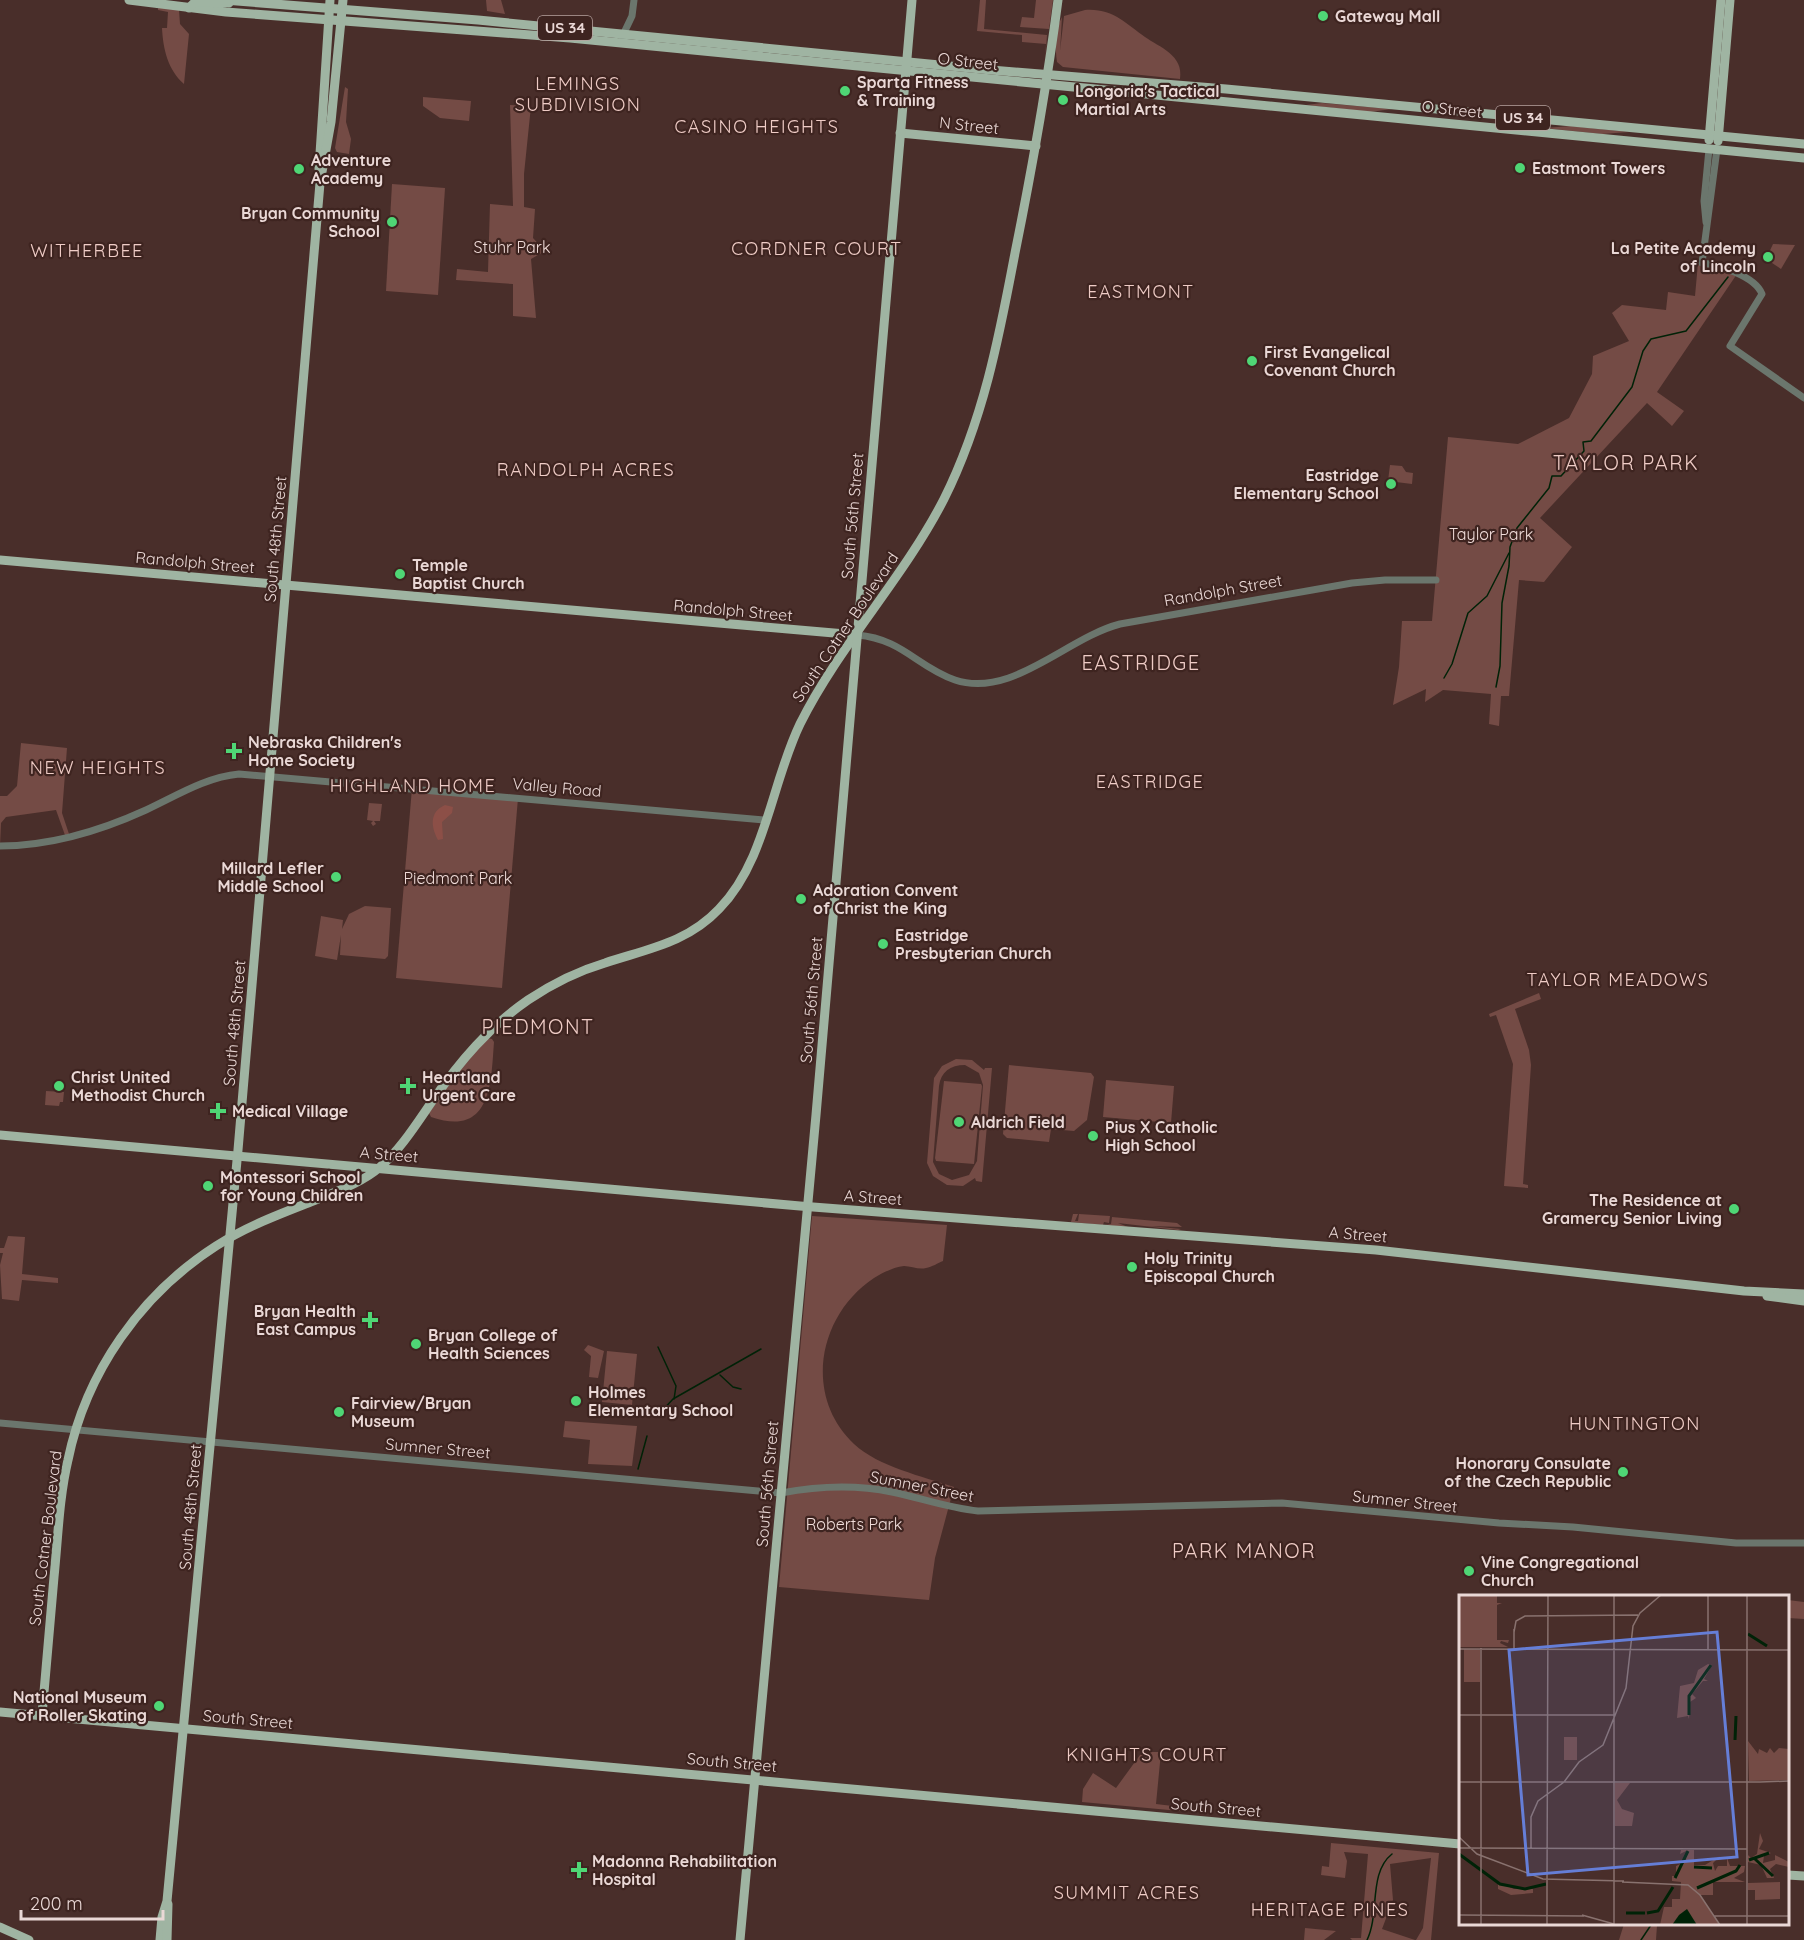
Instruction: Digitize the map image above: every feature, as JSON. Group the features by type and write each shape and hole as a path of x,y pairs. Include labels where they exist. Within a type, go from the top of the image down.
{"main road":[{"name":"O Street","path":"129,0 329,21 475,30 906,66"},
{"name":"O Street","path":"224,0 342,4 906,66 1804,158"},
{"name":"South 56th Street","path":"740,1940 807,1207 912,0"},
{"name":"South Cotner Boulevard","path":"42,1715 63,1483 76,1429 103,1366 139,1313 182,1270 230,1237 273,1216 346,1188 379,1168 406,1137 466,1056 512,1012 574,975 672,943 709,920 727,901 743,878 796,732 821,687 939,508 962,461 980,411 995,356 1036,146 1048,80 1057,0"},
{"path":"1723,0 1724,18 1728,26"},
{"path":"1713,149 1723,0"},
{"path":"1714,136 1730,0"},
{"path":"189,8 195,2 237,2"},
{"name":"South 48th Street","path":"320,183 319,157 330,4"},
{"name":"South 48th Street","path":"167,1940 167,1901 238,1156 320,183 330,132 342,4"},
{"path":"416,27 429,24 470,24 478,20"},
{"path":"475,30 482,26 536,25"},
{"name":"O Street","path":"1048,80 1215,88 1804,144"},
{"name":"N Street","path":"900,133 1036,146"},
{"name":"Randolph Street","path":"0,560 856,635"},
{"path":"860,598 869,603 878,603"},
{"name":"A Street","path":"0,1135 807,1207 1376,1250 1744,1291 1804,1301"},
{"name":"A Street","path":"1744,1291 1804,1294"},
{"name":"South Street","path":"0,1712 1459,1844"},
{"path":"1789,1875 1804,1876"},
{"name":"South 48th Street","path":"160,1940 162,1917 167,1901"},
{"path":"0,1927 28,1940"}],"street":[{"path":"623,44 634,23 632,16 634,0"},
{"path":"1713,149 1704,213 1706,222 1701,263 1725,268 1757,286 1761,292 1760,299 1730,346 1804,398"},
{"name":"Randolph Street","path":"856,635 894,644 953,679 989,683 1013,677 1086,636 1120,624 1369,581 1436,580"},
{"name":"Valley Road","path":"0,846 42,843 104,827 220,777 245,774 765,820"},
{"name":"Sumner Street","path":"0,1423 781,1493 822,1487 853,1486 890,1491 963,1509 991,1511 1282,1503 1499,1524 1573,1527 1736,1543 1804,1543"}],"green space":[{"path":"486,0 501,0 505,14 487,11"},
{"path":"980,0 986,0 984,29 1047,35 1045,64 1046,44 1022,42 1022,35 977,31"},
{"path":"1036,0 1053,0 1049,29 1020,27 1022,17 1034,18"},
{"path":"158,7 179,10 180,24 189,34 184,84 170,66 165,51 162,28 167,28 168,12 158,10"},
{"path":"1085,10 1111,14 1163,48 1178,64 1180,79 1063,67 1057,62 1056,57 1058,27 1062,17 1060,51 1064,16"},
{"path":"345,87 348,89 346,122 351,139 349,154 337,152 335,148"},
{"path":"423,97 471,101 469,121 440,118 423,106"},
{"path":"1322,103 1392,109 1370,112 1306,105"},
{"name":"Stuhr Park","path":"510,105 531,106 524,174 524,207 535,209 533,238 545,251 531,259 536,318 513,316 513,284 456,280 457,269 488,272 490,204 513,206"},
{"path":"1571,126 1629,132 1602,134 1544,128"},
{"path":"392,184 445,188 438,295 386,291"},
{"path":"1773,244 1795,245 1781,269 1766,259"},
{"name":"Taylor Park","path":"1698,263 1716,265 1737,274 1657,392 1684,411 1672,426 1647,403 1540,518 1572,547 1544,582 1519,580 1509,696 1501,696 1499,726 1489,724 1491,694 1443,690 1425,702 1426,689 1393,705 1399,667 1402,621 1432,621 1448,437 1518,444 1569,418 1592,374 1593,356 1629,341 1612,313 1622,305 1666,310 1668,292 1695,296"},
{"path":"1390,465 1402,466 1406,472 1413,473 1412,484 1388,481"},
{"path":"21,743 67,748 62,813 70,837 66,838 56,810 6,817 1,823 0,846 0,796 7,796 17,786"},
{"name":"Piedmont Park","path":"412,788 518,798 502,988 396,978"},
{"path":"369,803 382,804 380,821 374,821 376,824 373,826 371,823 373,821 367,820"},
{"path":"365,906 391,908 388,956 385,959 340,955 341,935 337,960 315,956 321,916 343,920 342,929 349,914"},
{"path":"1539,993 1541,999 1515,1009 1529,1050 1531,1065 1523,1184 1528,1185 1528,1188 1504,1186 1513,1064 1496,1015 1490,1017 1489,1014"},
{"path":"487,1038 494,1042 489,1089 477,1113 466,1120 451,1121 431,1117 429,1113 454,1076"},
{"path":"956,1059 972,1060 984,1070 992,1068 982,1182 976,1181 975,1178 963,1186 947,1185 933,1176 927,1163 934,1078 942,1066","holes":["965,1065 979,1073 983,1085 977,1161 969,1175 952,1180 939,1174 933,1162 940,1081 944,1073 955,1066"]},
{"path":"1009,1065 1091,1073 1094,1077 1087,1120 1074,1131 1051,1129 1049,1142 1007,1138 1003,1134"},
{"path":"1106,1080 1174,1086 1171,1123 1103,1117"},
{"name":"Aldrich Field","path":"944,1081 981,1084 982,1086 974,1164 936,1161"},
{"path":"46,1091 64,1092 63,1102 60,1102 59,1106 45,1105"},
{"path":"1073,1214 1078,1214 1075,1221 1078,1221 1079,1214 1110,1216 1109,1223 1104,1222 1103,1225 1071,1222"},
{"name":"Roberts Park","path":"812,1216 947,1225 943,1261 923,1268 900,1267 888,1270 874,1278 855,1294 840,1313 830,1334 824,1357 823,1380 828,1403 838,1425 854,1444 888,1465 954,1487 935,1558 929,1600 779,1587"},
{"path":"1112,1217 1177,1223 1182,1227 1149,1226 1181,1229 1178,1230 1118,1223 1128,1227 1105,1225 1111,1224"},
{"path":"8,1236 25,1237 22,1274 58,1278 58,1283 22,1280 19,1301 2,1299 0,1265 3,1253 0,1253 0,1248 4,1248"},
{"path":"588,1345 604,1351 598,1378 589,1377 591,1356 584,1350"},
{"path":"607,1351 637,1354 632,1405 602,1402"},
{"path":"565,1421 637,1426 632,1466 588,1464 590,1440 563,1437"},
{"path":"1789,1600 1804,1602 1804,1619 1789,1618"},
{"path":"1161,1752 1156,1804 1181,1807 1180,1811 1082,1802 1083,1789 1093,1773 1116,1788 1140,1755"},
{"path":"1331,1843 1439,1853 1431,1940 1416,1940 1423,1928 1431,1858 1390,1864 1393,1900 1382,1929 1415,1940 1352,1940 1350,1938 1361,1938 1368,1854 1344,1852 1347,1861 1345,1878 1321,1875 1322,1866 1329,1867"},
{"path":"1624,1925 1657,1925 1656,1940 1619,1940"},
{"path":"1305,1928 1336,1931 1324,1940 1304,1940"}],"shaded area":[{"path":"445,805 453,807 452,813 442,822 443,839 438,840 433,820 436,812"}],"waterway":[{"path":"1496,687 1500,666 1502,603 1510,547 1517,528 1549,488 1552,476 1561,476 1584,451 1583,442 1591,441 1632,387 1643,351 1651,339 1686,331 1728,277"},
{"path":"1444,678 1452,664 1468,613 1487,596 1509,553"},
{"path":"658,1347 676,1386 674,1399"},
{"path":"660,1413 673,1399 761,1349"},
{"path":"720,1375 733,1387 741,1389"},
{"path":"638,1469 647,1436"},
{"path":"1367,1940 1371,1930 1380,1872 1392,1854"},
{"path":"1641,1940 1651,1925"}],"place":[{"name":"Gateway Mall","path":"1323,16"},
{"name":"Sparta Fitness & Training","path":"845,91"},
{"name":"Longoria's Tactical Martial Arts","path":"1063,100"},
{"name":"Eastmont Towers","path":"1520,168"},
{"name":"Adventure Academy","path":"299,169"},
{"name":"Bryan Community School","path":"392,222"},
{"name":"La Petite Academy of Lincoln","path":"1768,257"},
{"name":"First Evangelical Covenant Church","path":"1252,361"},
{"name":"Eastridge Elementary School","path":"1391,484"},
{"name":"Temple Baptist Church","path":"400,574"},
{"name":"Nebraska Children's Home Society","path":"234,751"},
{"name":"Millard Lefler Middle School","path":"336,877"},
{"name":"Adoration Convent of Christ the King","path":"801,899"},
{"name":"Eastridge Presbyterian Church","path":"883,944"},
{"name":"Christ United Methodist Church","path":"59,1086"},
{"name":"Heartland Urgent Care","path":"408,1086"},
{"name":"Medical Village","path":"218,1111"},
{"name":"Aldrich Field","path":"959,1122"},
{"name":"Pius X Catholic High School","path":"1093,1136"},
{"name":"Montessori School for Young Children","path":"208,1186"},
{"name":"The Residence at Gramercy Senior Living","path":"1734,1209"},
{"name":"Holy Trinity Episcopal Church","path":"1132,1267"},
{"name":"Bryan Health East Campus","path":"370,1320"},
{"name":"Bryan College of Health Sciences","path":"416,1344"},
{"name":"Holmes Elementary School","path":"576,1401"},
{"name":"Fairview/Bryan Museum","path":"339,1412"},
{"name":"Honorary Consulate of the Czech Republic","path":"1623,1472"},
{"name":"Vine Congregational Church","path":"1469,1571"},
{"name":"National Museum of Roller Skating","path":"159,1706"},
{"name":"Madonna Rehabilitation Hospital","path":"579,1870"}],"district":[{"name":"LEMINGS SUBDIVISION","path":"578,94"},
{"name":"CASINO HEIGHTS","path":"757,127"},
{"name":"CORDNER COURT","path":"817,249"},
{"name":"WITHERBEE","path":"87,251"},
{"name":"EASTMONT","path":"1141,292"},
{"name":"TAYLOR PARK","path":"1626,463"},
{"name":"RANDOLPH ACRES","path":"586,470"},
{"name":"EASTRIDGE","path":"1141,663"},
{"name":"NEW HEIGHTS","path":"98,768"},
{"name":"EASTRIDGE","path":"1150,782"},
{"name":"HIGHLAND HOME","path":"413,786"},
{"name":"TAYLOR MEADOWS","path":"1618,980"},
{"name":"PIEDMONT","path":"538,1027"},
{"name":"HUNTINGTON","path":"1635,1424"},
{"name":"PARK MANOR","path":"1244,1551"},
{"name":"KNIGHTS COURT","path":"1147,1755"},
{"name":"SUMMIT ACRES","path":"1127,1893"},
{"name":"HERITAGE PINES","path":"1330,1910"}]}
